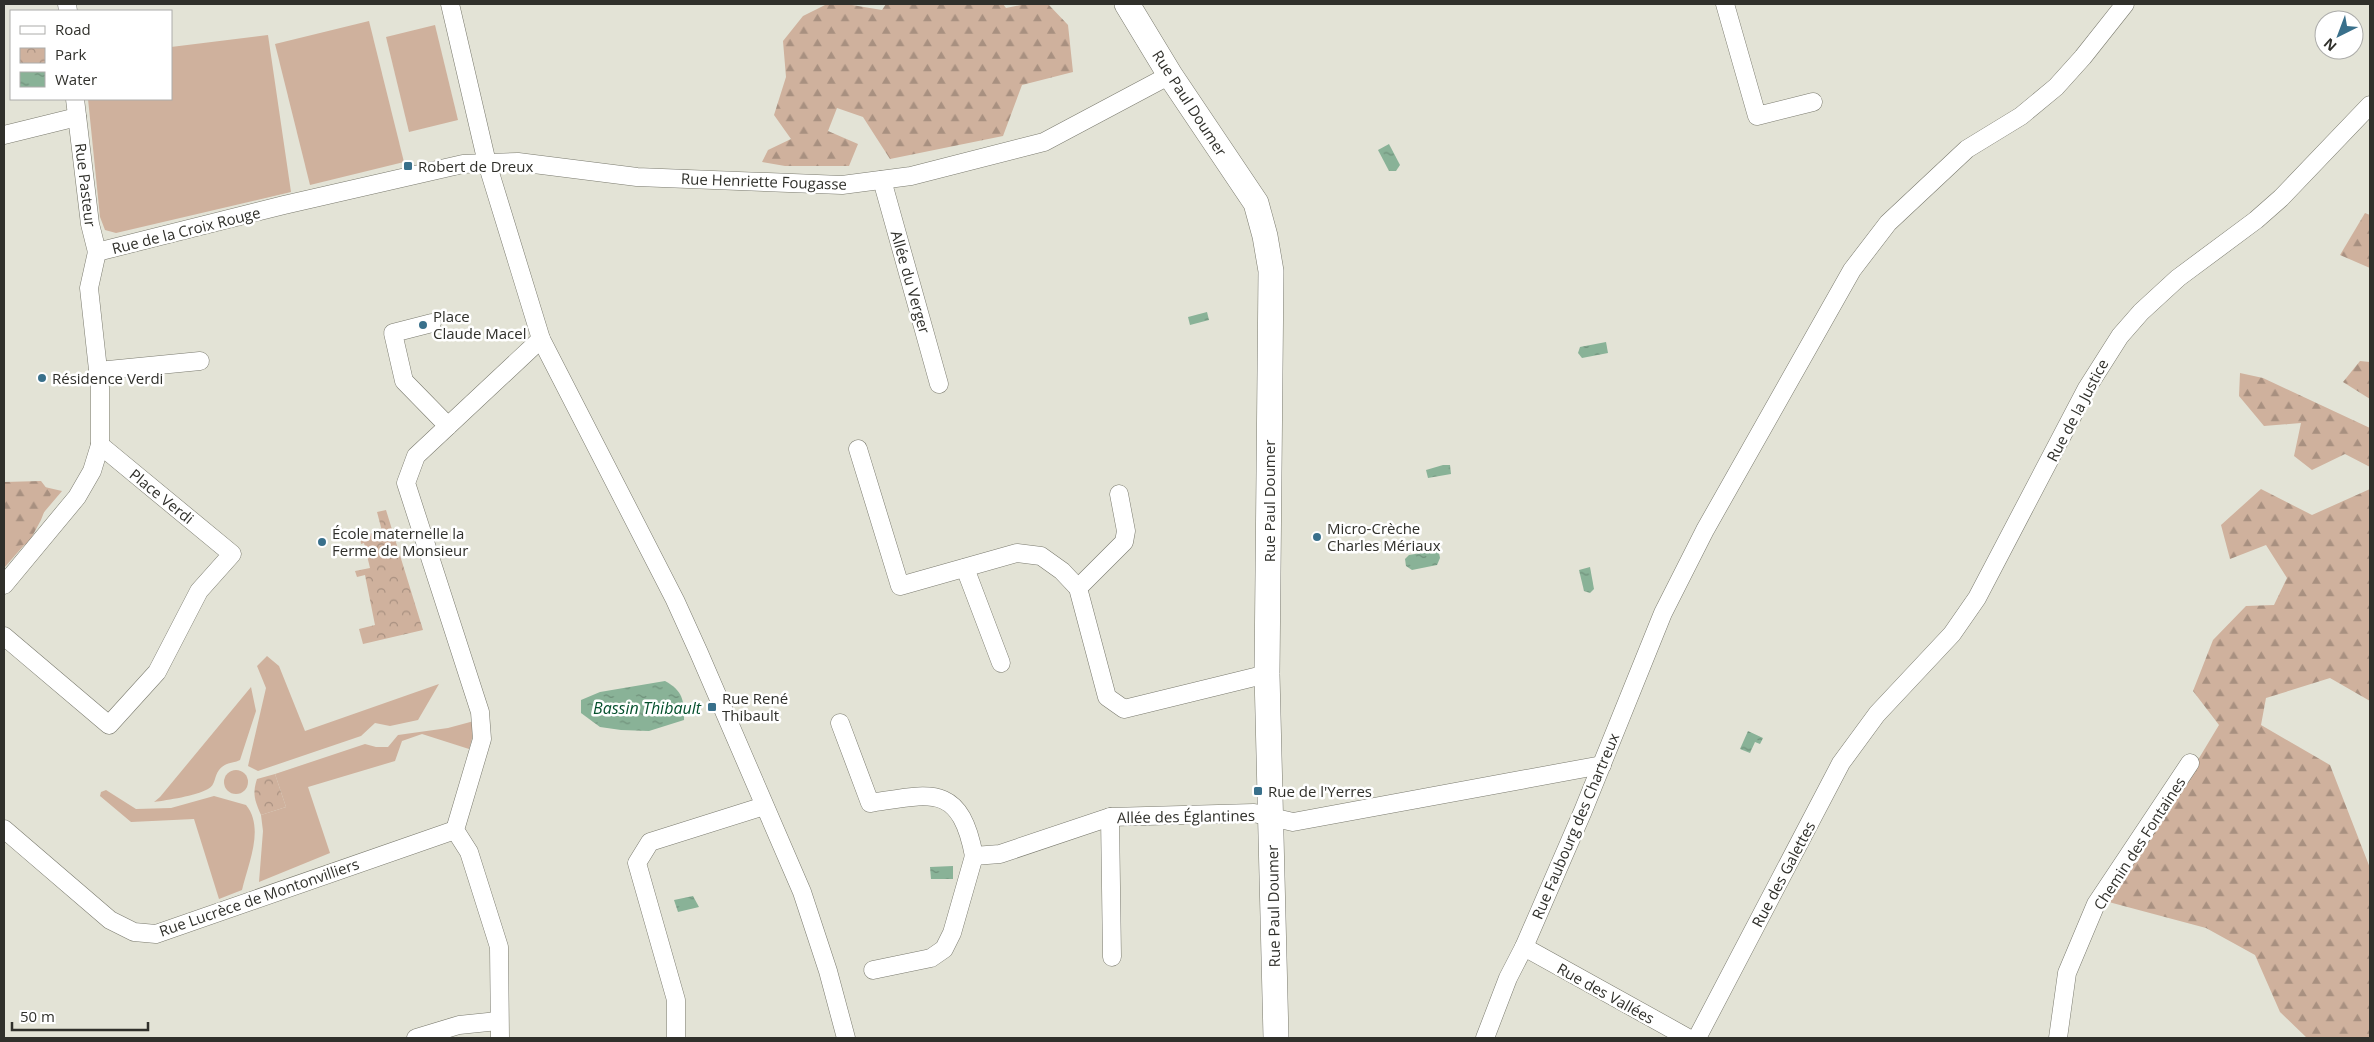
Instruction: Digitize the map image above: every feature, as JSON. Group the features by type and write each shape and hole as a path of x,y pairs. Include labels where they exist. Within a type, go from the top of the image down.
{"street":[{"path":"450,4 487,163 541,339 675,600 802,892 828,971 846,1038"},
{"name":"Rue Paul Doumer","path":"1127,4 1170,75 1256,203 1265,236 1270,271 1267,674 1276,1038"},
{"path":"1725,4 1757,116 1813,102"},
{"name":"Rue Faubourg des Chartreux","path":"1485,1038 1508,978 1524,947 1602,765 1663,613 1705,530 1839,293 1869,246 1888,223 1967,149 2021,116 2056,87 2094,44 2125,4"},
{"name":"Rue Henriette Fougasse","path":"487,163 518,162 637,176 832,185 882,180 911,176 1044,142 1170,75"},
{"name":"Rue Pasteur","path":"76,100 90,224 97,252"},
{"name":"Rue de la Justice","path":"1877,714 1952,634 1978,598 2087,388 2120,336 2141,312 2178,278 2256,220 2281,198 2370,105"},
{"path":"4,135 77,117"},
{"name":"Rue de la Croix Rouge","path":"4,586 77,497 92,471 100,445 100,388 90,288 97,252 284,205 463,164 487,163"},
{"name":"Allée du Verger","path":"882,180 939,384"},
{"path":"432,323 392,332 404,381 448,426"},
{"path":"416,1038 459,1025 499,1030 500,947 469,852 455,830 482,739 480,712 406,483 409,469 416,456 541,339"},
{"path":"98,371 200,361"},
{"name":"Place Verdi","path":"4,636 109,725 157,672 199,591 232,554 100,445"},
{"path":"858,449 900,586 1017,553 1041,556 1062,571 1078,588 1107,697 1124,709 1267,674"},
{"path":"1078,588 1124,542 1126,531 1119,494"},
{"path":"965,568 1001,663"},
{"name":"Rue des Galettes","path":"1696,1038 1841,763 1877,714"},
{"path":"840,723 870,803 926,795 945,799 958,810 970,831 974,856 952,933 944,950 931,958 873,970"},
{"name":"Chemin des Fontaines","path":"2058,1038 2067,973 2096,904 2190,763"},
{"path":"1271,818 1293,822 1602,765"},
{"path":"676,1038 676,1000 637,863 650,842 764,806"},
{"name":"Allée des Églantines","path":"974,856 1000,854 1110,816 1254,813 1271,818"},
{"path":"1110,816 1112,957"},
{"name":"Rue Lucrèce de Montonvilliers","path":"4,830 110,920 134,932 156,934 455,830"},
{"name":"Rue des Vallées","path":"1524,947 1688,1038"}],"green space":[{"path":"827,4 846,4 882,10 886,4 1003,4 1006,8 1026,4 1048,4 1068,25 1073,72 1022,85 1003,136 890,159 863,117 837,108 828,131 858,144 849,166 785,166 762,162 768,150 791,139 774,115 786,77 783,41 803,16"},
{"path":"369,21 404,162 310,185 275,44"},
{"path":"435,25 458,120 409,132 386,37"},
{"path":"268,35 291,192 116,233 105,230 100,217 88,100 172,100 172,47"},
{"path":"2365,213 2370,215 2370,268 2340,255"},
{"path":"2360,361 2370,362 2370,399 2343,382"},
{"path":"2240,373 2263,378 2370,428 2370,467 2345,454 2312,470 2294,456 2301,423 2264,426 2239,396"},
{"path":"41,481 51,494 41,520 28,544 10,547 14,525 8,521 4,524 4,482"},
{"path":"36,485 62,491 28,531 32,536 4,568 4,486"},
{"path":"2261,489 2312,515 2370,489 2370,701 2330,678 2266,698 2261,725 2330,765 2370,868 2370,1038 2307,1038 2280,1012 2255,955 2206,928 2105,901 2175,798 2219,725 2193,691 2213,640 2246,606 2274,605 2287,578 2266,545 2230,559 2221,525"},
{"path":"386,510 423,630 363,644 359,629 375,625 365,575 357,577 355,571 370,568 364,543 361,544 360,536 382,531 377,512"},
{"path":"267,656 279,666 305,731 439,684 418,720 390,726 375,723 361,736 258,771 248,766 266,688 257,666"},
{"path":"251,687 256,711 240,760 221,767 211,787 208,789 189,796 154,802 160,797"},
{"path":"474,721 474,732 469,749 422,734 402,741 395,761 308,787 330,853 259,882 263,831 261,815 286,807 275,774 365,744 376,747 388,747 398,735 448,728"},
{"path":"236,770 244,774 248,782 244,790 236,794 228,790 224,782 228,774"},
{"path":"275,774 286,807 261,815 255,797 257,779"},
{"path":"106,790 136,809 171,808 214,796 246,805 252,814 255,835 242,890 219,899 194,819 131,822 100,796 101,792"}],"water":[{"path":"1389,144 1400,165 1396,171 1389,171 1378,150"},
{"path":"1207,312 1209,320 1190,325 1188,317"},
{"path":"1606,342 1608,353 1582,358 1578,353 1580,347"},
{"path":"1450,465 1451,474 1428,478 1426,470"},
{"path":"1434,551 1439,553 1440,558 1437,565 1412,570 1406,566 1405,559 1409,555"},
{"path":"1590,567 1594,589 1590,593 1584,591 1579,570"},
{"name":"Bassin Thibault","path":"665,681 679,692 684,707 684,720 649,731 621,730 600,727 581,713 581,700 600,692"},
{"path":"1748,731 1763,738 1760,744 1755,742 1750,753 1740,749"},
{"path":"953,866 953,879 931,879 930,867"},
{"path":"693,896 699,907 678,912 674,900"}],"place":[{"name":"Robert de Dreux","path":"408,166"},
{"name":"Place Claude Macel","path":"423,325"},
{"name":"Résidence Verdi","path":"42,378"},
{"name":"Micro-Crèche Charles Mériaux","path":"1317,537"},
{"name":"École maternelle la Ferme de Monsieur","path":"322,542"},
{"name":"Rue René Thibault","path":"712,707"},
{"name":"Rue de l'Yerres","path":"1258,791"}]}
